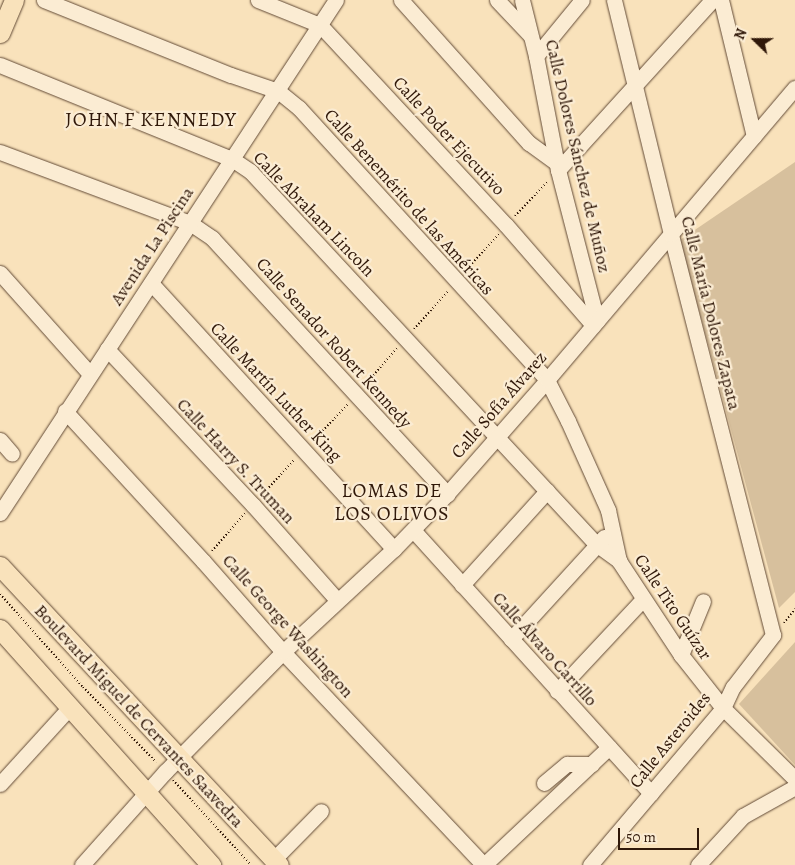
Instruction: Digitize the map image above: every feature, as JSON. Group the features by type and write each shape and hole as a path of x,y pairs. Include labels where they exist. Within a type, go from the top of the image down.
{"main road":[{"path":"0,33 14,0"},
{"name":"Boulevard Miguel de Cervantes Saavedra","path":"0,566 172,765 277,862"},
{"path":"0,629 210,865"}],"street":[{"name":"Calle Benemérito de las Américas","path":"44,0 231,75 278,91 299,108 547,380 568,421 608,510 614,528 619,561"},
{"name":"Calle Poder Ejecutivo","path":"258,0 320,25 595,323"},
{"name":"Avenida La Piscina","path":"0,513 65,411 278,91 336,0"},
{"path":"400,0 529,143 557,166 636,85 712,0"},
{"path":"497,0 532,37"},
{"name":"Calle Dolores Sánchez de Muñoz","path":"522,0 532,37 557,166 595,323"},
{"path":"536,56 582,0"},
{"name":"Calle María Dolores Zapata","path":"614,0 671,234 774,635"},
{"path":"721,0 754,136"},
{"name":"Calle Abraham Lincoln","path":"0,65 232,159 250,171 496,437"},
{"name":"Calle Sofía Álvarez","path":"82,865 146,792 283,652 413,530 447,494 547,380 795,88"},
{"name":"Calle Senador Robert Kennedy","path":"0,152 190,223 212,238 447,494"},
{"path":"3,282 90,374"},
{"name":"Calle Martín Luther King","path":"151,283 394,548"},
{"name":"Calle Harry S. Truman","path":"107,348 246,498 337,600"},
{"name":"Calle George Washington","path":"65,411 203,561 283,652 484,865"},
{"name":"Calle Tito Guízar","path":"496,437 596,544 619,561 681,655 723,708 795,779"},
{"path":"0,440 12,454"},
{"path":"462,585 547,491"},
{"path":"511,640 596,544 614,528"},
{"name":"Calle Álvaro Carrillo","path":"413,530 651,793"},
{"path":"557,691 644,599"},
{"path":"681,655 703,601"},
{"name":"Calle Asteroides","path":"590,865 723,708 733,687 774,635"},
{"path":"0,784 70,707"},
{"path":"484,865 609,747"},
{"path":"544,783 567,764 592,764"},
{"path":"698,865 743,816 795,787"},
{"path":"277,862 321,811"}],"path":[{"path":"506,225 557,166"},
{"path":"0,594 83,687 172,765 251,865"},
{"path":"774,635 795,609"}],"shaded area":[{"path":"795,162 795,592 779,608 680,240"},
{"path":"795,642 795,765 739,704"}],"district":[{"name":"JOHN F KENNEDY","path":"151,119"},
{"name":"LOMAS DE LOS OLIVOS","path":"392,502"}]}
